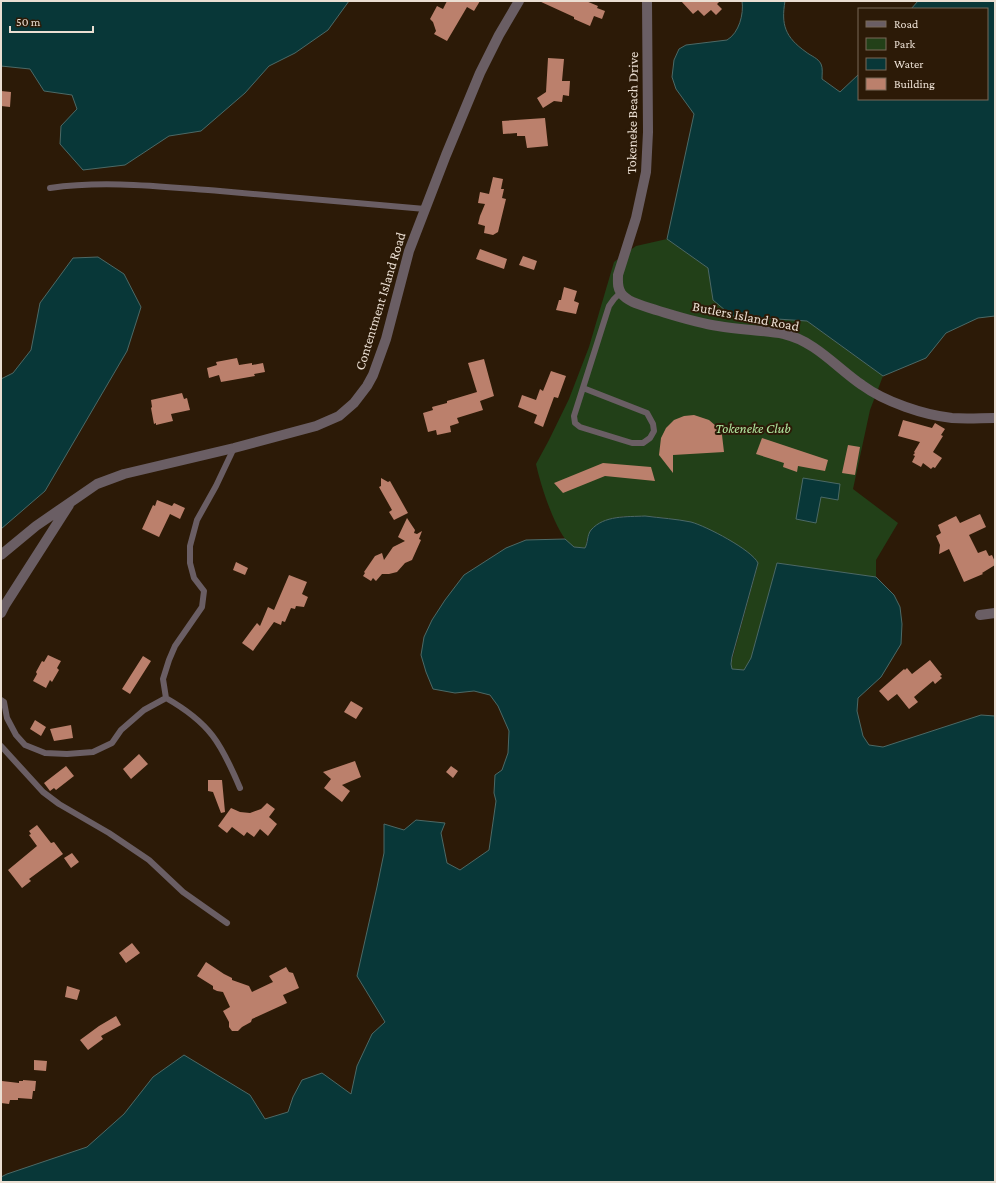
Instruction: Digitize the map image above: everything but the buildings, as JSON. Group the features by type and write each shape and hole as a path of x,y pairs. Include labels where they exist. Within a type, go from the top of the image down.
{"street":[{"name":"Contentment Island Road","path":"1,555 36,526 97,484 124,474 234,448 316,426 344,413 361,395 373,375 386,339 409,251 446,155 480,73 499,35 519,1"},
{"name":"Tokeneke Beach Drive","path":"621,292 618,286 618,275 636,218 647,164 647,1"},
{"name":"Butlers Island Road","path":"621,292 629,300 647,307 701,323 735,329 774,333 799,339 814,347 862,386 893,402 939,416 953,418 995,418"},
{"path":"1,613 72,500"},
{"path":"980,615 995,613"}],"lane":[{"path":"50,188 69,185 100,184 154,186 425,209"},
{"path":"583,388 647,413 653,424 654,431 650,438 643,443 632,443 580,427 576,423 574,416 609,306 621,292"},
{"path":"166,698 164,679 169,660 175,646 202,606 204,591 194,578 190,563 190,546 197,520 216,486 234,448"},
{"path":"1,700 4,702 7,718 16,735 26,745 45,753 67,754 93,752 112,743 121,730 144,710 166,698"},
{"path":"166,698 196,718 214,735 223,749 240,788"},
{"path":"1,746 43,792 59,804 109,833 149,860 182,892 227,924"}],"green space":[{"name":"Tokeneke Club","path":"667,239 708,268 713,300 732,316 807,321 883,376 870,410 853,489 898,523 876,560 876,577 777,563 751,658 744,670 732,669 731,664 758,564 754,558 728,539 698,525 671,519 645,516 609,519 595,528 587,539 585,548 572,546 560,531 555,520 545,495 536,464 569,399 589,347 614,262 636,246"}],"water":[{"path":"1,1 349,1 328,30 295,53 269,66 245,93 201,131 169,136 125,165 83,170 60,144 61,126 77,109 72,95 44,91 30,69 1,66"},
{"path":"742,1 785,1 784,24 789,36 793,41 820,62 822,67 822,79 840,92 858,75 858,100 988,100 988,8 912,8 918,1 995,1 995,316 978,318 946,333 926,358 883,376 807,321 732,316 713,300 708,268 667,239 694,114 676,89 672,77 674,60 679,49 686,45 727,40 738,28"},
{"path":"98,257 124,274 141,307 127,351 45,491 1,529 1,379 13,373 31,350 40,303 73,258"},
{"path":"803,478 840,484 838,500 821,497 816,523 796,519"},
{"path":"645,516 698,524 738,545 758,563 732,657 732,669 744,670 751,658 777,563 876,577 894,595 900,607 902,624 901,644 881,677 858,698 857,711 863,736 869,745 883,747 981,715 995,716 995,1182 1,1182 1,1177 7,1174 87,1147 124,1114 153,1077 184,1055 250,1095 265,1119 288,1112 293,1097 302,1080 322,1073 351,1094 357,1066 372,1034 385,1022 357,976 384,853 384,824 404,830 416,820 445,823 441,833 447,863 460,870 489,850 496,801 494,793 495,775 502,770 508,753 509,731 498,706 490,695 474,691 455,693 433,689 421,655 424,637 432,620 464,575 506,548 526,540 565,539 574,547 585,548 589,534 596,525 609,519"}]}
